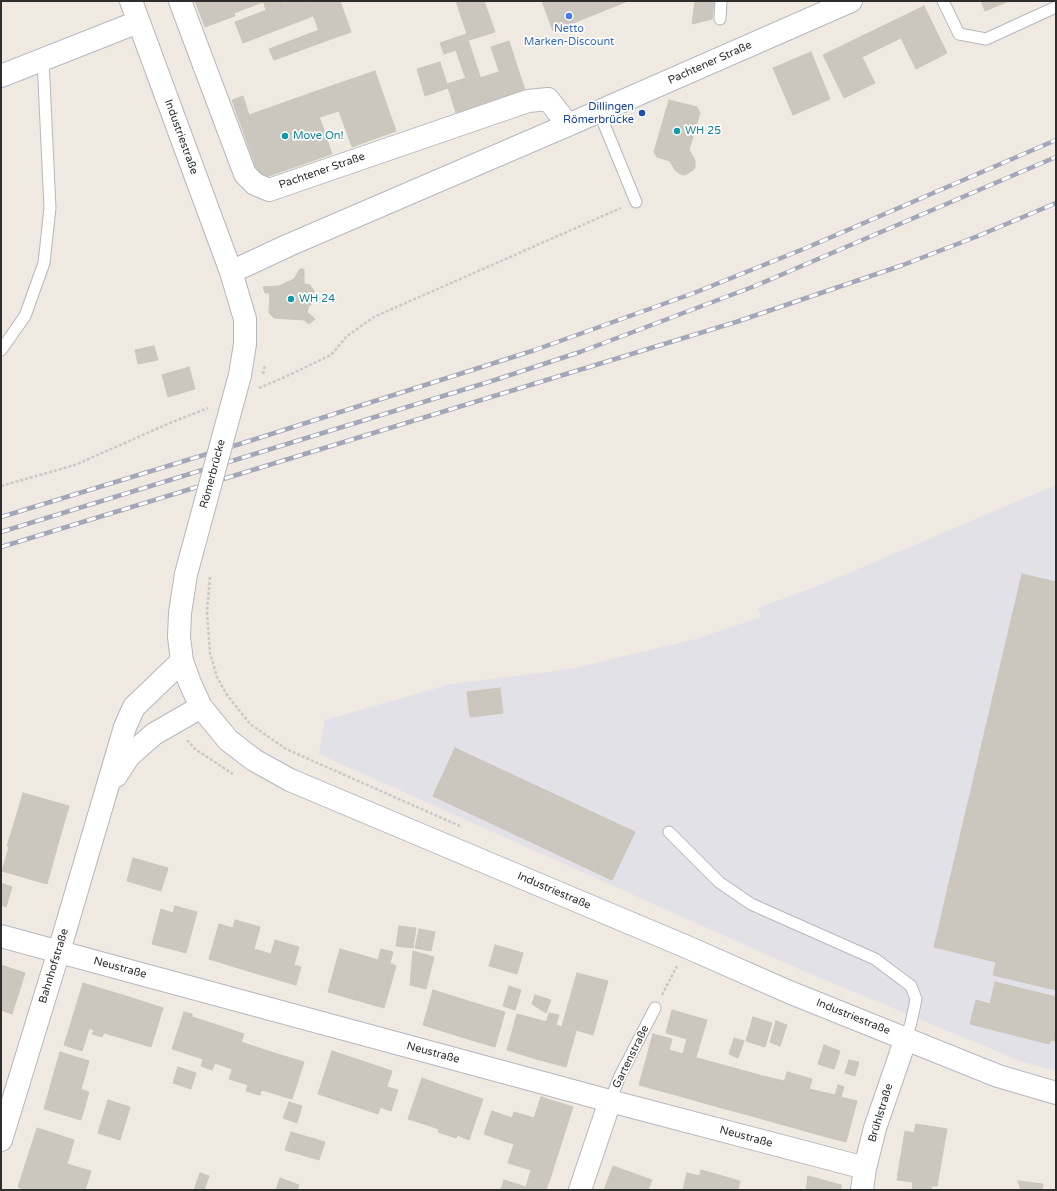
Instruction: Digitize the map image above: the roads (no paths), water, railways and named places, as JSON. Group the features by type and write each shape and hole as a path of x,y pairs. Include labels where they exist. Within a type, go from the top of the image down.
{"street":[{"name":"Industriestraße","path":"131,1 232,272"},
{"name":"Pachtener Straße","path":"180,1 245,174 255,184 269,190 528,101 548,99 568,125"},
{"name":"Pachtener Straße","path":"232,272 297,241 599,112 851,1"},
{"path":"1,76 138,22"},
{"name":"Römerbrücke","path":"186,574 248,382 244,319 232,272"},
{"name":"Industriestraße","path":"186,574 180,613 179,637 182,661 190,683 201,707 228,740 254,760 290,780 688,947 790,992 998,1076 1056,1093"},
{"name":"Bahnhofstraße","path":"1,1140 59,951 125,727 134,707 182,661"},
{"name":"Bahnhofstraße","path":"106,792 129,756 154,734 201,707"},
{"name":"Neustraße","path":"1,936 610,1101 865,1168"},
{"name":"Brühlstraße","path":"862,1190 865,1168 877,1120 906,1038"},
{"name":"Gartenstraße","path":"580,1190 610,1101"}],"lane":[{"path":"720,19 722,1"},
{"path":"943,1 959,34 986,39 1056,7"},
{"path":"1,350 25,316 44,263 50,208 43,60"},
{"path":"599,112 636,202"},
{"path":"669,832 719,882 751,904 875,959 911,986 916,999 906,1038"},
{"name":"Gartenstraße","path":"610,1101 620,1076 655,1008"}],"railway":[{"path":"1,517 243,443 535,350 694,293 806,248 1056,140"},
{"path":"1,532 495,380 580,352 755,286 1056,157"},
{"path":"1,547 736,322 903,265 978,236 1056,203"}],"place":[{"name":"Netto Marken-Discount","path":"569,16"},
{"name":"Dillingen Römerbrücke","path":"642,113"},
{"name":"WH 25","path":"677,131"},
{"name":"Move On!","path":"285,136"},
{"name":"WH 24","path":"291,299"}]}
